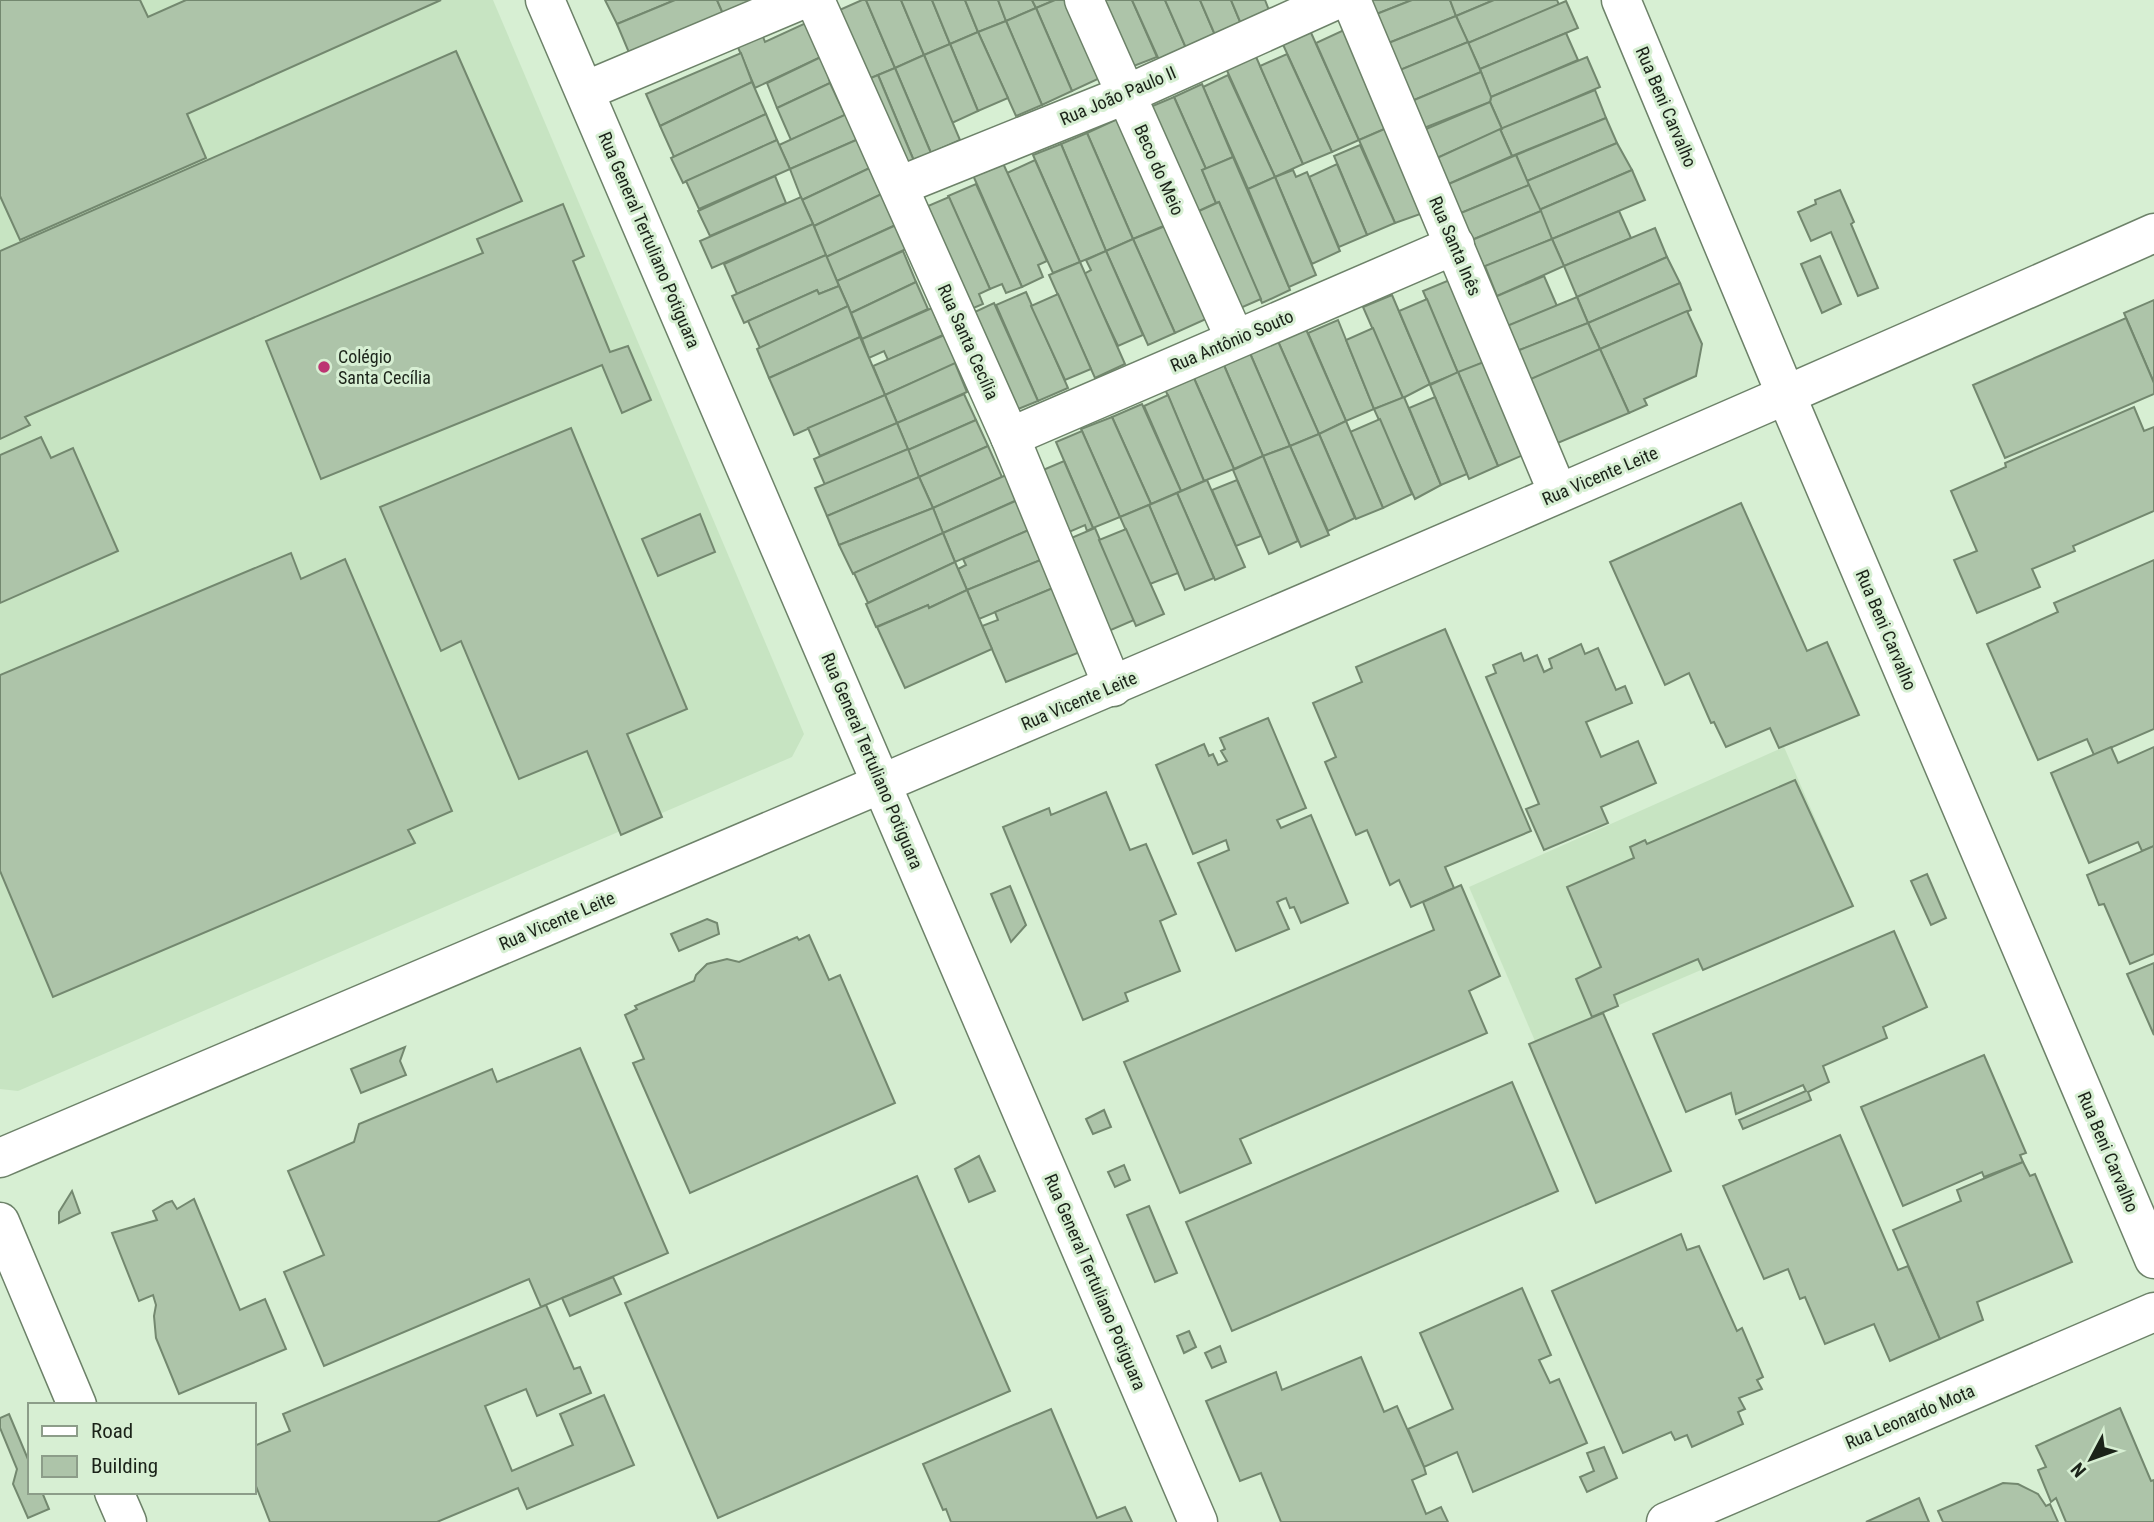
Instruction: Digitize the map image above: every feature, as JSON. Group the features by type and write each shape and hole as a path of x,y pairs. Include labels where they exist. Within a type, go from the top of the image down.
{"street":[{"name":"Rua General Tertuliano Potiguara","path":"545,0 1198,1522"},
{"path":"585,91 801,0"},
{"name":"Rua Santa Cecília","path":"814,0 1010,437 1113,687"},
{"name":"Beco do Meio","path":"1084,0 1235,339"},
{"name":"Rua João Paulo II","path":"899,186 1125,95 1336,0"},
{"name":"Rua Santa Inês","path":"1351,0 1558,493"},
{"name":"Rua Beni Carvalho","path":"1621,0 2154,1259"},
{"name":"Rua Vicente Leite","path":"0,1158 1113,687 2154,233"},
{"name":"Rua Antônio Souto","path":"1010,437 1455,245"},
{"path":"0,1222 76,1403"},
{"name":"Rua Leonardo Mota","path":"1666,1522 2154,1312"},
{"path":"115,1494 127,1522"}],"shaded area":[{"name":"Colégio Santa Cecília","path":"0,0 493,0 804,734 792,757 18,1091 0,1089"},
{"path":"1784,747 1853,905 1535,1041 1469,887"}],"building":[{"path":"0,0 140,0 148,17 186,0 441,0 187,114 206,158 20,240 0,196"},
{"path":"605,0 675,0 617,24"},
{"path":"675,0 717,0 724,16 630,55 617,24"},
{"path":"717,0 764,0 724,16"},
{"path":"866,0 895,68 866,80 835,12"},
{"path":"866,0 901,0 924,55 895,68"},
{"path":"901,0 932,0 950,44 924,55"},
{"path":"932,0 965,0 978,32 950,44"},
{"path":"965,0 998,0 1006,21 978,32"},
{"path":"998,0 1032,0 1036,8 1006,21"},
{"path":"1032,0 1055,0 1036,8"},
{"path":"1055,0 1077,0 1100,78 1072,91 1036,8"},
{"path":"1096,0 1132,0 1157,57 1126,69"},
{"path":"1132,0 1165,0 1186,48 1159,60"},
{"path":"1165,0 1200,0 1215,35 1186,48"},
{"path":"1200,0 1231,0 1241,24 1215,35"},
{"path":"1231,0 1265,0 1270,13 1241,24"},
{"path":"1367,0 1412,0 1374,15"},
{"path":"1412,0 1450,0 1456,16 1386,44 1374,15"},
{"path":"1450,0 1494,0 1456,16"},
{"path":"1494,0 1557,0 1559,5 1468,43 1456,16"},
{"path":"1566,1 1578,28 1480,69 1468,43"},
{"path":"1036,8 1072,91 1042,105 1006,21"},
{"path":"1456,16 1468,42 1398,71 1386,44"},
{"path":"1006,21 1042,105 1016,116 978,32"},
{"path":"808,22 823,56 755,88 737,45 762,34 765,42"},
{"path":"1308,26 1359,140 1332,152 1280,38"},
{"path":"1344,30 1389,127 1359,140 1316,43"},
{"path":"978,32 1008,98 978,111 950,44"},
{"path":"1566,33 1578,60 1491,97 1480,69"},
{"path":"1468,42 1481,72 1407,103 1395,72"},
{"path":"950,44 978,111 952,123 924,55"},
{"path":"1253,50 1303,164 1275,177 1224,64"},
{"path":"456,51 522,201 25,417 30,425 0,439 0,251"},
{"path":"741,53 752,82 660,126 646,94"},
{"path":"1287,54 1332,152 1303,164 1260,66"},
{"path":"924,55 960,140 931,153 895,68"},
{"path":"823,56 830,83 777,108 767,83"},
{"path":"1587,57 1600,87 1502,129 1490,102 1491,97"},
{"path":"895,68 931,153 914,161 878,75"},
{"path":"1481,72 1491,97 1490,102 1419,130 1407,103"},
{"path":"878,75 914,161 901,166 866,80"},
{"path":"1228,75 1275,177 1248,189 1203,87"},
{"path":"752,82 766,114 674,157 660,126"},
{"path":"830,83 845,115 791,140 777,108"},
{"path":"1202,84 1233,157 1206,169 1174,97"},
{"path":"1595,90 1606,118 1512,156 1500,129"},
{"path":"1174,97 1206,169 1202,170 1216,203 1188,216 1143,110"},
{"path":"1490,102 1502,129 1437,158 1426,129"},
{"path":"851,112 863,137 790,169 779,145"},
{"path":"766,114 777,140 683,183 671,158"},
{"path":"1126,115 1173,222 1133,239 1087,133"},
{"path":"1606,118 1617,143 1527,181 1516,155"},
{"path":"1389,127 1426,212 1395,223 1359,140"},
{"path":"1500,129 1512,156 1444,186 1437,158"},
{"path":"1087,133 1133,239 1106,251 1061,144"},
{"path":"863,137 876,165 802,200 790,169"},
{"path":"777,140 790,169 699,209 686,181"},
{"path":"1617,143 1632,170 1539,210 1527,181"},
{"path":"1061,144 1106,251 1080,262 1033,155"},
{"path":"1360,145 1395,223 1367,235 1334,156"},
{"path":"1516,155 1529,185 1456,215 1444,186"},
{"path":"1233,157 1290,290 1262,303 1219,202 1216,203 1202,170"},
{"path":"1035,160 1080,262 1053,273 1007,173"},
{"path":"1002,161 1047,261 1038,265 1043,277 1022,287 972,173"},
{"path":"1337,164 1367,235 1339,247 1309,177"},
{"path":"876,165 888,191 814,226 802,200"},
{"path":"1293,170 1296,177 1307,172 1340,251 1312,264 1275,177"},
{"path":"1632,170 1645,200 1552,239 1539,210"},
{"path":"775,176 786,203 710,236 698,211"},
{"path":"1275,177 1316,275 1289,287 1248,189"},
{"path":"976,184 1022,287 1006,293 1002,284 990,289 948,196"},
{"path":"1529,185 1541,211 1467,242 1456,215"},
{"path":"1840,190 1878,288 1858,296 1831,232 1811,241 1798,212 1816,204 1815,200"},
{"path":"888,191 902,222 826,257 814,226"},
{"path":"801,197 813,224 712,268 700,241"},
{"path":"949,197 990,289 979,294 983,304 964,312 921,209"},
{"path":"1219,202 1261,299 1229,313 1188,216"},
{"path":"563,204 584,256 573,261 610,352 628,346 651,400 622,413 602,365 321,479 266,341 483,253 477,239"},
{"path":"1541,211 1552,239 1484,267 1472,240"},
{"path":"1619,211 1631,238 1564,266 1552,239"},
{"path":"813,224 826,255 737,294 724,264"},
{"path":"896,225 906,249 837,281 826,257"},
{"path":"1165,226 1206,319 1175,333 1133,239"},
{"path":"1655,228 1667,257 1577,297 1564,266"},
{"path":"1133,239 1175,333 1148,345 1106,251"},
{"path":"1552,239 1564,266 1497,296 1485,266"},
{"path":"903,251 916,282 851,313 837,281"},
{"path":"1106,251 1143,335 1118,346 1084,274 1091,270 1086,260"},
{"path":"826,255 839,286 819,294 817,290 744,323 732,296"},
{"path":"1820,256 1841,304 1822,313 1801,264"},
{"path":"1667,257 1680,283 1588,323 1577,297"},
{"path":"1080,262 1125,364 1095,378 1049,275"},
{"path":"1544,276 1557,306 1500,329 1488,300"},
{"path":"1452,279 1487,361 1458,373 1423,291"},
{"path":"916,282 928,309 862,339 851,313"},
{"path":"1680,283 1691,310 1600,349 1588,323"},
{"path":"839,286 848,306 760,348 748,321 817,290 819,294"},
{"path":"1026,292 1068,388 1038,401 996,305"},
{"path":"1058,294 1091,369 1065,380 1031,306"},
{"path":"1392,295 1430,384 1403,398 1363,307"},
{"path":"1577,297 1588,323 1517,351 1507,326"},
{"path":"1427,299 1458,373 1430,384 1399,311"},
{"path":"2154,300 2154,383 2124,313"},
{"path":"994,303 1038,401 1008,413 964,317"},
{"path":"848,306 860,337 769,378 757,349"},
{"path":"932,308 943,335 888,360 884,351 869,358 862,339"},
{"path":"1687,311 1702,344 1696,376 1644,399 1647,405 1629,413 1600,349"},
{"path":"2126,318 2154,383 2154,394 2005,458 1973,385"},
{"path":"1338,320 1374,409 1346,421 1308,333"},
{"path":"1588,323 1600,349 1523,383 1517,351"},
{"path":"1305,327 1346,421 1319,434 1277,339"},
{"path":"1373,328 1403,398 1374,409 1346,340"},
{"path":"949,333 962,361 885,395 873,366"},
{"path":"860,337 885,395 794,435 769,378"},
{"path":"1277,339 1319,434 1290,446 1249,351"},
{"path":"1600,349 1629,413 1553,445 1526,381"},
{"path":"1249,351 1290,446 1263,456 1223,363"},
{"path":"1489,360 1530,452 1498,466 1458,372"},
{"path":"955,363 967,392 897,423 885,395"},
{"path":"1223,363 1263,456 1234,469 1193,376"},
{"path":"1458,372 1498,466 1469,479 1430,385"},
{"path":"1193,376 1234,469 1204,481 1165,389"},
{"path":"964,394 976,420 908,450 897,423"},
{"path":"885,395 897,423 820,456 808,428"},
{"path":"1168,395 1204,481 1181,491 1144,406"},
{"path":"1404,397 1441,485 1415,499 1374,409"},
{"path":"1435,397 1467,474 1441,485 1409,408"},
{"path":"1142,404 1181,491 1151,504 1112,417"},
{"path":"2134,407 2144,431 2154,427 2154,511 2073,546 2075,551 2032,569 2040,587 1977,613 1954,560 1977,551 1951,491 2006,467 2005,463"},
{"path":"1112,417 1151,504 1120,517 1081,429"},
{"path":"1380,419 1412,494 1383,508 1350,432"},
{"path":"976,420 988,446 919,477 908,450"},
{"path":"1346,421 1383,508 1356,519 1319,434"},
{"path":"897,423 908,449 825,485 814,459"},
{"path":"571,428 687,709 627,734 662,817 621,835 587,751 519,779 461,641 441,651 380,507"},
{"path":"1082,431 1120,517 1093,528 1056,442"},
{"path":"1319,434 1355,518 1328,531 1290,446"},
{"path":"41,437 51,458 73,448 118,551 0,603 0,455"},
{"path":"988,446 1002,477 933,508 919,477"},
{"path":"1290,446 1329,535 1301,547 1263,456"},
{"path":"908,449 919,477 827,516 815,488"},
{"path":"1263,456 1298,541 1269,554 1233,470"},
{"path":"1064,461 1093,528 1087,531 1085,525 1062,535 1036,473"},
{"path":"1006,475 1017,500 943,533 933,508"},
{"path":"919,477 933,508 839,545 827,516"},
{"path":"1207,480 1245,567 1215,580 1177,493"},
{"path":"1237,480 1261,536 1236,546 1212,490"},
{"path":"1177,493 1214,578 1185,590 1149,505"},
{"path":"1018,500 1031,529 955,562 943,533"},
{"path":"1741,503 1807,651 1827,642 1859,715 1779,748 1770,728 1726,747 1714,722 1711,723 1689,673 1665,685 1610,562"},
{"path":"1149,505 1178,573 1150,584 1120,517"},
{"path":"933,508 943,533 853,574 839,545"},
{"path":"700,514 715,552 658,576 642,539"},
{"path":"1095,528 1134,620 1104,633 1064,541"},
{"path":"1031,529 1043,559 967,590 958,569 966,565 963,559"},
{"path":"1126,529 1164,614 1136,626 1099,540"},
{"path":"943,533 955,562 868,603 854,573"},
{"path":"291,553 301,579 345,559 452,811 408,830 415,843 53,997 0,871 0,675"},
{"path":"1043,559 1053,588 979,619 967,590"},
{"path":"2154,560 2154,729 2094,755 2087,739 2038,760 1987,644 2058,612 2054,603"},
{"path":"955,562 967,590 929,608 928,605 876,627 866,604"},
{"path":"1053,588 1080,652 1006,682 982,626 998,620 995,612"},
{"path":"967,590 992,649 905,688 877,627 928,605 929,608"},
{"path":"1445,629 1531,831 1445,867 1454,888 1411,907 1399,880 1390,885 1367,830 1356,835 1325,762 1336,757 1313,703 1362,682 1356,667"},
{"path":"1581,644 1585,654 1598,648 1616,690 1625,686 1632,703 1586,722 1601,757 1638,741 1656,783 1601,807 1608,823 1544,850 1526,809 1539,804 1486,677 1496,673 1493,665 1521,653 1524,661 1537,655 1544,672 1552,668 1549,659"},
{"path":"1268,718 1306,808 1277,820 1281,828 1311,815 1348,903 1301,923 1294,907 1290,908 1286,898 1281,900 1277,902 1289,929 1236,951 1198,863 1229,850 1226,840 1193,854 1156,765 1204,744 1209,756 1213,754 1218,765 1227,761 1221,751 1225,749 1220,738"},
{"path":"2111,747 2118,763 2154,747 2154,846 2142,851 2138,842 2089,863 2051,773"},
{"path":"1795,780 1853,906 1703,970 1698,959 1614,995 1618,1006 1592,1017 1576,979 1601,967 1567,887 1634,858 1630,847 1645,840 1647,844"},
{"path":"1106,792 1130,850 1146,844 1176,914 1160,921 1180,971 1125,993 1128,1001 1083,1020 1003,827 1049,808 1051,815"},
{"path":"2154,846 2154,954 2130,964 2104,904 2099,905 2087,875"},
{"path":"1927,874 1946,918 1931,925 1911,881"},
{"path":"1461,885 1500,976 1469,991 1487,1033 1240,1139 1251,1163 1180,1193 1124,1062 1434,930 1423,902"},
{"path":"1010,886 1026,925 1011,942 991,894"},
{"path":"707,919 717,923 719,934 679,951 671,934"},
{"path":"1894,931 1927,1007 1883,1027 1887,1038 1823,1066 1829,1082 1808,1092 1811,1100 1743,1129 1739,1120 1806,1091 1803,1085 1736,1114 1731,1093 1686,1112 1653,1034"},
{"path":"809,935 829,980 840,975 895,1103 690,1193 633,1063 644,1059 625,1015 637,1009 635,1006 694,981 707,964 727,959 739,962 797,937 799,940"},
{"path":"2154,963 2154,1035 2127,974"},
{"path":"1603,1013 1671,1171 1596,1203 1529,1044"},
{"path":"405,1047 400,1061 406,1075 361,1093 351,1069"},
{"path":"580,1048 668,1253 541,1307 529,1279 324,1366 284,1272 324,1255 288,1171 354,1142 359,1124 492,1069 497,1082"},
{"path":"1984,1055 2026,1153 2020,1155 2023,1162 1984,1177 1982,1172 1903,1206 1861,1107"},
{"path":"1512,1082 1558,1191 1232,1331 1186,1222"},
{"path":"1104,1110 1111,1127 1093,1134 1086,1119"},
{"path":"1840,1135 1898,1270 1908,1266 1940,1339 1890,1361 1874,1324 1825,1344 1805,1297 1800,1299 1788,1269 1764,1279 1723,1186"},
{"path":"979,1156 995,1191 969,1202 955,1169"},
{"path":"2023,1162 2030,1176 2035,1174 2072,1262 1977,1302 1983,1320 1940,1339 1893,1230 1961,1201 1957,1190"},
{"path":"1124,1165 1130,1180 1115,1187 1108,1172"},
{"path":"917,1176 1010,1391 718,1518 625,1303"},
{"path":"72,1191 80,1213 59,1223 59,1212"},
{"path":"194,1199 240,1310 265,1299 286,1349 179,1394 156,1338 156,1305 153,1295 139,1301 112,1233 157,1220 153,1211 166,1203 172,1201 177,1209"},
{"path":"1149,1206 1177,1273 1155,1282 1127,1215"},
{"path":"1681,1234 1687,1250 1699,1246 1737,1331 1742,1328 1763,1377 1757,1380 1762,1389 1739,1398 1745,1409 1738,1412 1743,1424 1692,1447 1687,1435 1675,1440 1671,1432 1623,1453 1552,1291"},
{"path":"613,1277 621,1294 570,1316 562,1298"},
{"path":"1522,1288 1551,1355 1539,1360 1550,1383 1559,1379 1587,1443 1473,1492 1457,1452 1424,1467 1408,1429 1453,1409 1420,1333"},
{"path":"546,1305 574,1369 580,1367 591,1393 537,1416 526,1389 485,1406 512,1471 573,1445 560,1414 604,1395 634,1465 527,1509 518,1488 437,1522 270,1522 256,1486 256,1445 290,1431 283,1414"},
{"path":"1189,1331 1196,1347 1184,1353 1177,1336"},
{"path":"1220,1346 1226,1362 1212,1368 1205,1353"},
{"path":"1361,1357 1384,1412 1397,1406 1424,1467 1426,1474 1412,1480 1426,1514 1441,1507 1448,1522 1281,1522 1261,1473 1240,1481 1206,1401 1276,1372 1282,1390"},
{"path":"2120,1408 2151,1481 2154,1480 2154,1522 2066,1522 2056,1498 2051,1502 2038,1470 2046,1467 2036,1446"},
{"path":"1051,1409 1097,1518 1125,1507 1132,1522 951,1522 923,1464"},
{"path":"9,1414 28,1459 28,1494 43,1494 49,1509 28,1518 13,1484 17,1469 0,1428 0,1418"},
{"path":"1604,1447 1617,1478 1587,1492 1580,1477 1594,1471 1587,1453"},
{"path":"2003,1483 2018,1484 2038,1494 2046,1506 2050,1504 2058,1522 1943,1522 1938,1511"},
{"path":"1919,1498 1929,1522 1866,1522"}],"place":[{"name":"Colégio Santa Cecília","path":"324,367"}]}
